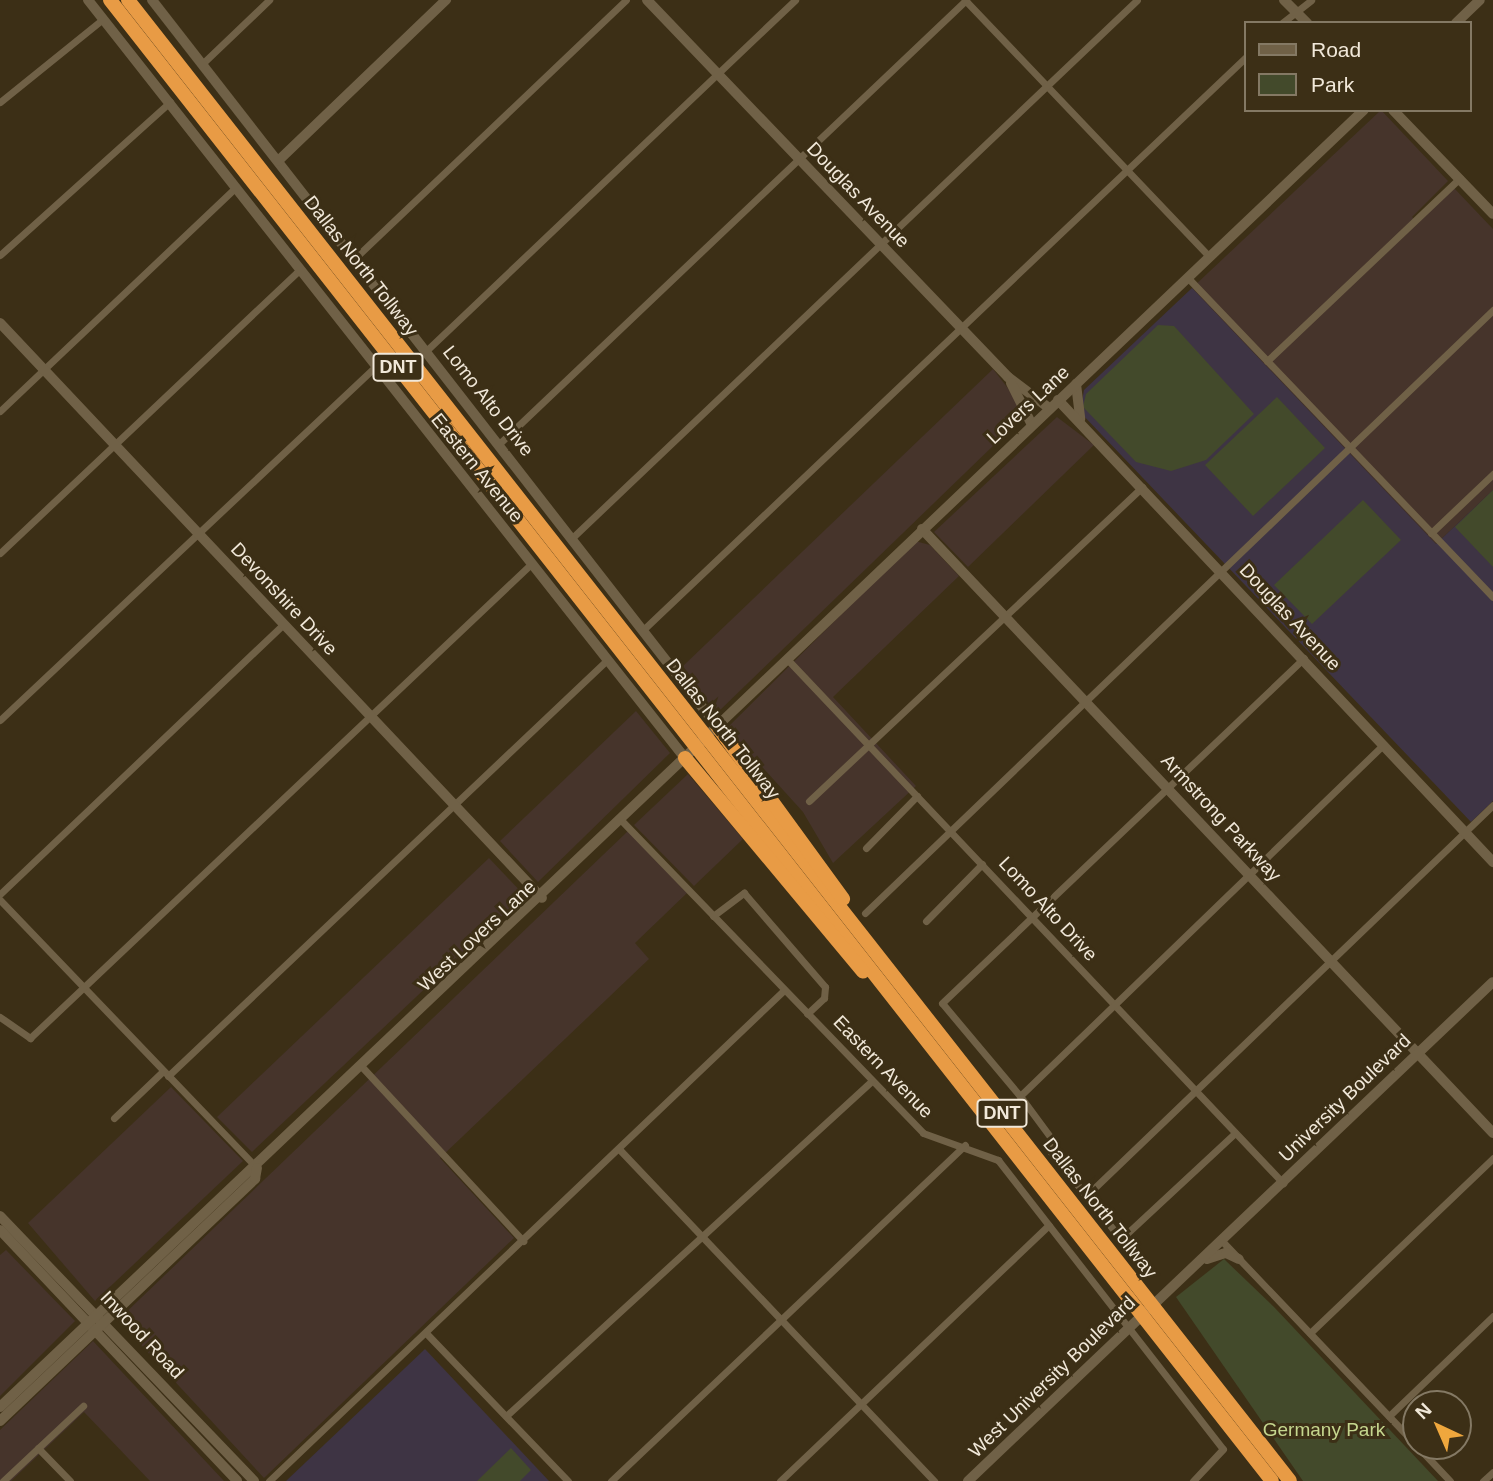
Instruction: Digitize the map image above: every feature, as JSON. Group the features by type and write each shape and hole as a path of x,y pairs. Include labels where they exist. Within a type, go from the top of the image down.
{"highway":[{"name":"Dallas North Tollway","path":"110,0 689,730 856,929 1290,1481"},
{"name":"Dallas North Tollway","path":"128,0 689,730"},
{"path":"717,726 804,840 856,929"},
{"name":"Dallas North Tollway","path":"710,756 886,990 1272,1481"},
{"path":"685,758 825,933 886,990"}],"street":[{"name":"Eastern Avenue","path":"88,0 685,758"},
{"name":"Lomo Alto Drive","path":"152,0 500,443 717,726"},
{"path":"202,64 268,0"},
{"path":"278,161 446,0"},
{"path":"355,258 626,0"},
{"name":"Douglas Avenue","path":"647,0 1007,377 1054,404 1082,425 1142,486 1493,862"},
{"path":"427,350 795,0"},
{"path":"500,443 965,0 1210,257"},
{"path":"572,538 1137,0"},
{"path":"1284,0 1305,21"},
{"path":"1285,21 1311,0"},
{"path":"1458,21 1480,0"},
{"path":"0,102 103,19"},
{"path":"644,629 1244,59"},
{"path":"0,255 170,102"},
{"name":"Lovers Lane","path":"717,726 1362,112"},
{"path":"1395,112 1493,214"},
{"path":"1266,360 1460,178"},
{"path":"0,411 235,188"},
{"path":"0,553 299,270"},
{"path":"1188,278 1493,597"},
{"path":"865,912 1493,310"},
{"name":"Devonshire Drive","path":"0,323 542,898"},
{"path":"0,720 376,366"},
{"path":"1007,377 1032,425"},
{"path":"1076,384 1082,425"},
{"path":"1431,533 1493,474"},
{"path":"809,802 1142,486"},
{"name":"Armstrong Parkway","path":"922,529 1493,1133"},
{"path":"0,1017 24,1039 83,988 531,564"},
{"path":"0,894 284,624"},
{"path":"1235,1133 1125,1238 1117,1237 1086,1196 1020,1096 942,1003 1304,658"},
{"name":"Lomo Alto Drive","path":"787,659 1283,1183"},
{"path":"114,1118 166,1074 606,661"},
{"name":"West Lovers Lane","path":"0,1421 164,1250 257,1168 363,1068 542,898 717,726"},
{"path":"1020,1096 1113,1003 1385,744"},
{"path":"866,848 917,796"},
{"path":"1086,1196 1493,805"},
{"name":"Eastern Avenue","path":"621,820 871,1081 929,1137 965,1145 998,1160 1132,1325 1224,1452 1193,1481"},
{"path":"926,921 982,864"},
{"path":"713,916 744,893 825,987 824,998 807,1014"},
{"path":"0,900 257,1168"},
{"name":"University Boulevard","path":"1222,1241 1493,982"},
{"path":"269,1481 784,990"},
{"path":"363,1068 523,1241"},
{"path":"506,1416 699,1234 871,1081"},
{"path":"611,1481 965,1145"},
{"path":"619,1149 934,1481"},
{"path":"1310,1333 1493,1158"},
{"name":"West Lovers Lane","path":"101,1318 177,1254 255,1179 257,1168"},
{"name":"Inwood Road","path":"0,1216 92,1327 237,1481"},
{"path":"780,1481 1049,1225"},
{"name":"Inwood Road","path":"0,1230 24,1248 101,1318 253,1481"},
{"path":"1222,1241 1402,1430"},
{"name":"West University Boulevard","path":"968,1481 1222,1241"},
{"path":"164,1250 177,1254"},
{"path":"1198,1264 1226,1253 1239,1259"},
{"path":"1389,1416 1493,1316"},
{"name":"West Lovers Lane","path":"0,1407 92,1327"},
{"path":"426,1333 568,1481"},
{"path":"3,1481 82,1406"},
{"path":"38,1448 70,1481"},
{"path":"1430,1460 1450,1481"},
{"path":"1483,1481 1493,1472"}],"shaded area":[{"path":"1379,112 1383,112 1448,181 1412,217 1418,222 1454,188 1493,229 1493,490 1436,544 1192,288"},
{"path":"1192,288 1436,544 1493,490 1493,801 1471,822 1080,412 1084,390"},
{"path":"993,369 1027,413 716,714 683,666"},
{"path":"1057,417 1094,445 968,567 934,532"},
{"path":"915,541 930,545 959,576 833,697 916,786 833,863 803,812 727,728"},
{"path":"636,711 670,753 538,882 500,841"},
{"path":"688,774 743,839 694,886 634,825"},
{"path":"628,831 687,893 635,943 649,959 440,1158 514,1238 264,1478 118,1320"},
{"path":"489,858 524,895 252,1152 217,1117"},
{"path":"171,1087 243,1161 95,1301 28,1223"},
{"path":"6,1250 75,1321 0,1396 0,1255"},
{"path":"93,1341 224,1481 150,1481 84,1412 11,1481 0,1481 0,1430"},
{"path":"425,1349 549,1481 286,1481"}],"green space":[{"path":"1158,325 1174,326 1254,414 1206,460 1171,471 1136,462 1083,407 1086,394"},
{"path":"1277,397 1325,448 1253,516 1205,465"},
{"path":"1493,490 1493,567 1455,527"},
{"path":"1363,500 1401,540 1312,624 1274,585"},
{"name":"Germany Park","path":"1224,1259 1274,1307 1402,1443 1402,1460 1418,1460 1438,1481 1303,1481 1176,1297"},
{"path":"511,1448 531,1470 520,1481 477,1481"}]}
